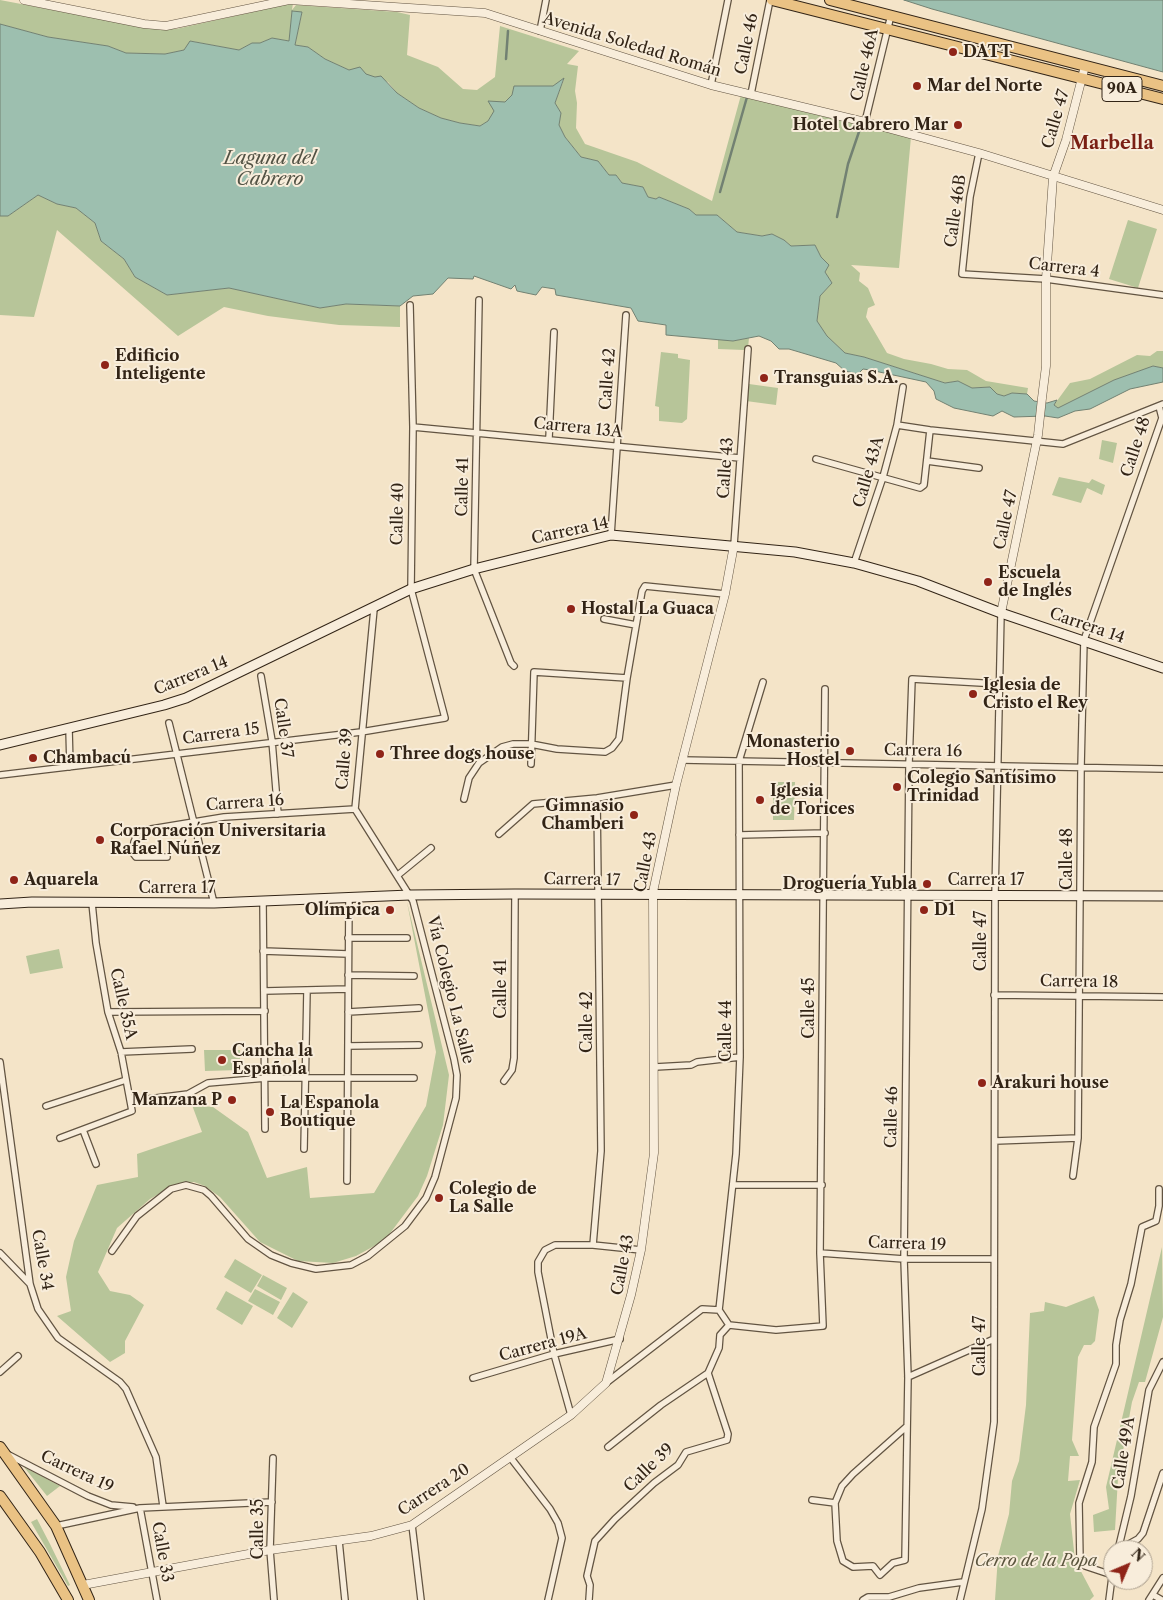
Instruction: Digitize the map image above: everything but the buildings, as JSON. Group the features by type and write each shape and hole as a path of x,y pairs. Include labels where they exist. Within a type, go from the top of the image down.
{"highway":[{"name":"90A","path":"771,0 888,28 1163,99"},
{"name":"90A","path":"830,0 1163,86"},
{"path":"2,1449 56,1526 89,1600"},
{"path":"0,1496 40,1552 68,1600"}],"main road":[{"name":"Carrera 14","path":"0,745 186,698 374,609 411,589 474,569 611,535 795,552 854,563 918,581 1001,613 1163,668"},
{"name":"Carrera 17","path":"0,904 214,904 410,895 515,894 652,896 1163,896"}],"street":[{"name":"Avenida Soledad Román","path":"24,0 144,24 166,26 289,0 474,12 497,16 711,85 865,122 978,153 1163,210"},
{"path":"540,31 546,0"},
{"path":"711,85 728,0"},
{"name":"Calle 46","path":"751,94 771,0"},
{"name":"Calle 46A","path":"865,122 891,15"},
{"name":"Calle 47","path":"960,1600 982,1509 994,1422 992,1259 994,994 1001,613 1037,438 1046,366 1046,279 1054,177 1085,66"},
{"name":"Calle 46B","path":"962,274 970,197 978,153"},
{"name":"Carrera 4","path":"962,274 1046,279 1163,295"},
{"name":"Calle 41","path":"479,300 474,569 511,663 514,666"},
{"name":"Calle 40","path":"410,305 413,427 411,589 445,718"},
{"name":"Calle 42","path":"611,535 626,315"},
{"path":"549,438 554,332"},
{"name":"Calle 43","path":"606,1384 620,1340 641,1250 654,1152 655,1067 652,1019 652,896 682,760 725,594 734,545 748,349"},
{"name":"Calle 43A","path":"854,563 883,476 897,425 903,387"},
{"path":"897,425 930,430 1037,438 1063,444 1161,405"},
{"name":"Calle 48","path":"1074,1176 1078,1138 1084,640 1162,418 1161,405"},
{"name":"Carrera 13A","path":"413,427 549,438 740,458"},
{"path":"816,459 923,488 930,430"},
{"path":"927,461 980,468"},
{"path":"464,799 469,778 479,763 487,755 513,744 531,744 593,752 605,752 612,748 619,739 636,625 642,591 645,586 725,594"},
{"name":"Calle 39","path":"374,609 355,810 410,895"},
{"path":"604,619 636,625"},
{"path":"531,764 534,672 627,678"},
{"name":"Calle 37","path":"261,676 272,741 278,814"},
{"name":"Calle 46","path":"834,1503 837,1541 843,1561 854,1567 873,1566 880,1575 893,1563 905,1560 903,1555 908,1480 906,1427 908,1377 904,1259 909,764 912,679 999,684"},
{"name":"Calle 44","path":"719,1310 734,1185 740,1057 739,761 763,682"},
{"name":"Calle 45","path":"729,1325 776,1330 823,1326 820,1253 825,690"},
{"name":"Carrera 15","path":"0,775 272,741 361,732 445,718"},
{"path":"168,723 214,904"},
{"path":"69,728 70,767"},
{"name":"Carrera 16","path":"682,760 1163,768"},
{"path":"499,834 533,804 597,798 676,785"},
{"name":"Calle 42","path":"593,1245 601,1151 600,895 597,798"},
{"name":"Carrera 16","path":"167,857 136,858 133,853 134,842 138,832 193,821 355,810"},
{"path":"739,835 825,833"},
{"path":"398,875 431,848"},
{"name":"Calle 41","path":"504,1081 512,1070 514,1058 515,894"},
{"name":"Vía Colegio La Salle","path":"112,1251 136,1216 178,1186 186,1185 204,1190 248,1239 271,1255 291,1263 316,1269 351,1265 368,1256 405,1226 426,1198 435,1177 451,1123 458,1088 454,1058 416,911 410,895"},
{"path":"347,1181 348,898"},
{"path":"263,902 265,1129"},
{"name":"Calle 35A","path":"83,1130 132,1111 132,1101 108,1012 96,943 92,903"},
{"path":"348,938 407,938"},
{"path":"263,951 348,954"},
{"path":"348,975 414,976"},
{"path":"265,991 348,989"},
{"path":"304,1148 307,990"},
{"name":"Carrera 18","path":"994,994 1163,998"},
{"path":"348,1012 419,1008"},
{"path":"108,1012 265,1011"},
{"path":"348,1046 420,1046"},
{"path":"120,1052 192,1049"},
{"path":"655,1067 691,1065 697,1062 740,1057"},
{"name":"Calle 34","path":"0,1062 30,1284 38,1309 58,1338 126,1389 156,1457 163,1506"},
{"path":"132,1101 188,1094 208,1083 266,1078 414,1078"},
{"path":"46,1106 126,1080"},
{"path":"60,1138 83,1130 96,1164"},
{"path":"994,1141 1078,1138"},
{"path":"734,1185 822,1185"},
{"path":"1103,1570 1085,1566 1080,1561 1079,1503 1092,1462 1094,1427 1116,1364 1116,1345 1120,1320 1131,1284 1142,1227 1156,1221 1159,1206 1159,1189"},
{"path":"571,1415 554,1354 538,1272 538,1262 545,1250 554,1245 593,1245 641,1250"},
{"name":"Carrera 19","path":"820,1253 904,1259 992,1259"},
{"path":"0,1254 30,1284"},
{"name":"Carrera 20","path":"83,1585 270,1550 340,1541 412,1525 571,1415 606,1384 702,1309 719,1310"},
{"path":"608,1447 661,1405 708,1373 719,1348 720,1335 729,1325 719,1310"},
{"path":"908,1377 994,1339"},
{"name":"Carrera 19A","path":"474,1378 554,1354 620,1340"},
{"path":"0,1372 18,1356"},
{"name":"Calle 49A","path":"1120,1540 1131,1496 1149,1390 1163,1362"},
{"name":"Calle 39","path":"588,1600 590,1586 587,1576 595,1541 615,1519 654,1483 678,1465 686,1452 727,1440 728,1434 708,1373"},
{"path":"812,1500 834,1503 842,1486 853,1474 906,1427"},
{"name":"Carrera 19","path":"2,1449 88,1496 118,1506 140,1508"},
{"path":"510,1456 550,1508 558,1523 562,1538 548,1600"},
{"name":"Calle 35","path":"273,1458 270,1550 274,1600"},
{"path":"1136,1540 1143,1533 1163,1473"},
{"name":"Carrera 19","path":"56,1526 140,1508 272,1502"},
{"name":"Calle 33","path":"140,1508 157,1600"},
{"path":"412,1525 421,1600"},
{"path":"340,1541 345,1600"},
{"path":"1162,1600 1151,1597 1163,1578"},
{"path":"863,1600 868,1597 889,1597 919,1588 963,1582"}],"green space":[{"path":"0,0 137,26 176,29 293,3 292,10 296,5 397,12 410,15 407,55 438,67 463,89 477,90 495,77 500,26 579,51 567,64 578,66 575,91 577,103 576,128 585,144 637,162 712,201 741,95 911,137 899,268 851,265 860,273 859,281 868,288 875,305 868,308 866,317 887,353 948,369 967,370 986,381 1028,388 1027,394 1012,393 1004,396 997,394 990,387 972,388 958,381 945,383 864,357 845,353 827,336 817,321 820,296 832,283 825,272 828,265 821,257 815,245 791,246 772,234 762,236 737,232 717,215 696,215 689,209 659,197 656,199 648,197 643,187 622,183 616,175 609,175 598,161 581,157 565,137 559,125 561,113 555,103 564,79 553,86 515,86 512,95 495,111 488,121 480,126 441,118 419,108 397,93 388,82 349,70 325,59 308,47 295,45 302,13 292,11 289,41 272,38 260,43 252,43 239,50 191,41 184,50 165,54 126,53 108,46 48,37 0,24"},
{"path":"38,195 57,204 76,208 95,223 101,241 124,259 135,277 167,295 229,288 320,308 346,304 400,306 400,327 339,325 268,316 224,307 178,336 57,230 34,317 0,315 0,216 8,216"},
{"path":"1128,220 1157,229 1138,288 1109,279"},
{"path":"749,338 748,348 744,350 718,349 718,339 733,341"},
{"path":"1157,351 1163,351 1163,368 1153,366 1114,380 1058,408 1054,405 1070,383 1090,379 1137,355 1150,356"},
{"path":"661,352 678,354 678,358 690,360 687,419 682,423 659,421 659,407 655,406"},
{"path":"749,384 778,388 776,405 746,401"},
{"path":"1102,440 1117,443 1113,463 1099,459"},
{"path":"1059,477 1089,483 1092,479 1105,485 1102,495 1087,488 1081,503 1052,495"},
{"path":"773,782 795,782 794,820 773,820"},
{"path":"407,902 449,1075 443,1125 427,1176 418,1196 385,1240 356,1256 333,1263 298,1261 260,1242 220,1197 205,1186 194,1182 176,1184 150,1199 117,1228 98,1272 110,1291 130,1295 144,1305 125,1341 125,1353 110,1362 57,1316 71,1311 66,1277 74,1241 97,1185 138,1177 137,1154 202,1132 192,1105 213,1107 248,1132 267,1178 307,1167 310,1198 374,1193 426,1106 436,1052"},
{"path":"59,949 63,968 30,974 26,956"},
{"name":"Cancha la Española","path":"204,1050 240,1050 240,1070 205,1071"},
{"path":"1162,1247 1163,1317 1145,1382 1139,1382 1132,1402 1118,1478 1115,1530 1094,1532 1093,1515 1109,1509 1106,1487"},
{"path":"235,1259 262,1275 251,1293 224,1277"},
{"path":"263,1275 287,1288 281,1300 257,1286"},
{"path":"255,1289 280,1302 273,1315 248,1301"},
{"path":"226,1291 253,1306 242,1325 216,1309"},
{"path":"293,1292 308,1302 292,1328 277,1318"},
{"name":"Cerro de la Popa","path":"1094,1296 1099,1310 1095,1341 1091,1345 1084,1345 1078,1357 1072,1440 1079,1456 1070,1456 1068,1481 1080,1480 1070,1514 1075,1560 1094,1596 1090,1600 995,1600 998,1556 1009,1514 1012,1481 1019,1461 1026,1405 1030,1313 1044,1311 1045,1302 1066,1307"},
{"path":"24,1467 60,1486 47,1496"},
{"path":"37,1519 70,1585 68,1586 31,1522"}],"water":[{"path":"904,0 1163,0 1163,72 932,9"},
{"name":"Laguna del Cabrero","path":"292,11 302,12 295,45 308,47 325,59 349,70 360,67 366,74 375,77 381,76 397,93 419,108 441,118 460,123 480,126 488,121 494,111 488,101 505,102 512,95 514,86 553,86 564,78 555,103 561,113 559,125 565,137 581,157 598,161 609,175 616,175 622,183 643,187 648,197 656,199 659,197 689,209 696,215 717,215 737,232 762,236 772,234 791,246 815,245 821,257 829,265 825,272 832,283 820,296 817,321 827,336 845,353 864,357 945,383 958,381 972,388 990,387 997,394 1004,396 1012,393 1027,394 1034,401 1047,403 1057,400 1054,405 1058,408 1114,380 1153,366 1163,368 1163,382 1130,389 1090,409 1075,411 1058,418 1045,416 1014,417 1002,411 993,416 954,408 936,399 934,391 926,382 863,369 858,374 845,371 836,363 789,349 779,349 771,341 759,336 733,341 666,335 666,325 638,321 631,308 556,295 555,289 542,287 536,295 517,291 515,285 511,289 474,276 473,279 448,278 433,294 413,296 400,306 346,304 320,308 229,288 167,295 135,277 124,259 101,241 95,223 76,208 57,204 38,195 8,216 0,216 0,24 48,37 108,46 126,53 165,54 184,50 190,41 239,50 252,43 260,43 272,38 289,41"}],"waterway":[{"path":"506,59 508,31"},
{"path":"720,192 747,97"},
{"path":"837,217 848,164 862,123"}],"place":[{"name":"DATT","path":"953,52"},
{"name":"Mar del Norte","path":"917,86"},
{"name":"Hotel Cabrero Mar","path":"958,125"},
{"name":"Edificio Inteligente","path":"105,365"},
{"name":"Transguias S.A.","path":"764,378"},
{"name":"Escuela de Inglés","path":"988,582"},
{"name":"Hostal La Guaca","path":"571,609"},
{"name":"Iglesia de Cristo el Rey","path":"973,694"},
{"name":"Monasterio Hostel","path":"850,751"},
{"name":"Three dogs house","path":"380,754"},
{"name":"Chambacú","path":"33,758"},
{"name":"Colegio Santísimo Trinidad","path":"897,787"},
{"name":"Iglesia de Torices","path":"760,800"},
{"name":"Gimnasio Chamberi","path":"634,815"},
{"name":"Corporación Universitaria Rafael Núñez","path":"100,840"},
{"name":"Aquarela","path":"14,880"},
{"name":"Droguería Yubla","path":"927,884"},
{"name":"Olímpica","path":"390,910"},
{"name":"D1","path":"924,910"},
{"name":"Cancha la Española","path":"222,1060"},
{"name":"Arakuri house","path":"982,1083"},
{"name":"Manzana P","path":"232,1100"},
{"name":"La Espanola Boutique","path":"270,1112"},
{"name":"Colegio de La Salle","path":"439,1198"}],"district":[{"name":"Marbella","path":"1112,144"}]}
